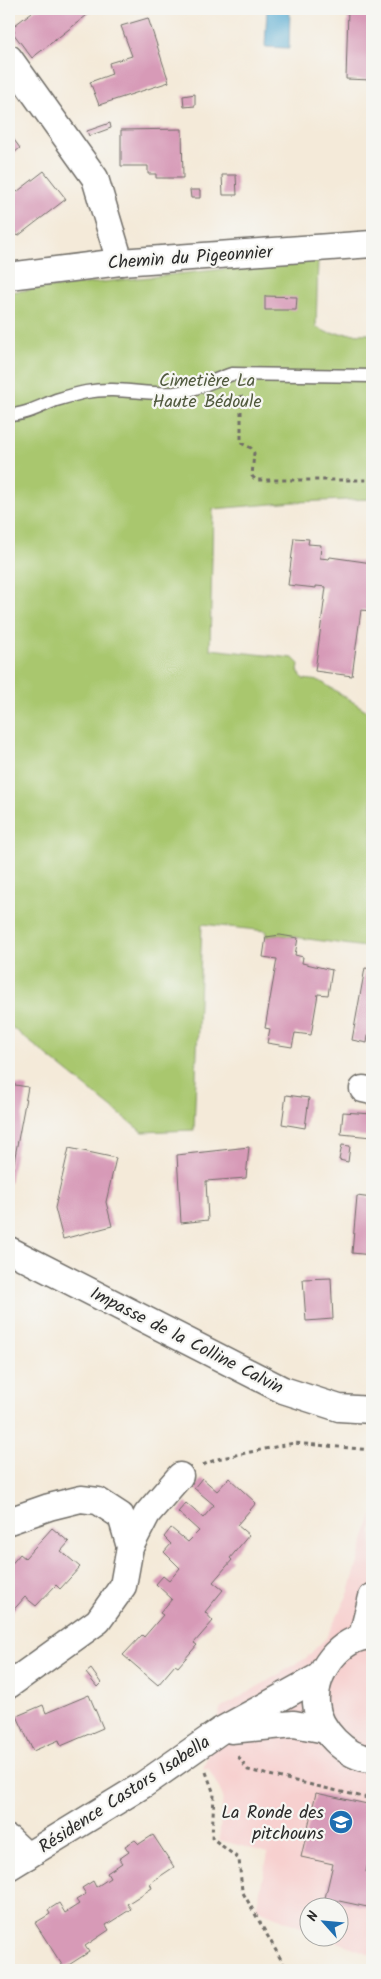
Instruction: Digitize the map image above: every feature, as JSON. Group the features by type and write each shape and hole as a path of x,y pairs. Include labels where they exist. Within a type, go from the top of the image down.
{"street":[{"path":"9,58 95,178 120,262"},
{"name":"Chemin du Pigeonnier","path":"9,276 120,262 372,244"},
{"name":"Impasse de la Colline Calvin","path":"9,1250 283,1390 339,1408 372,1410"},
{"path":"9,1685 98,1621 123,1586 130,1547 147,1514 180,1476"},
{"path":"9,1521 49,1507 81,1499 98,1501 121,1516 130,1547"},
{"path":"372,1597 367,1636 336,1651 320,1676 316,1704 326,1730 342,1748 366,1759 372,1759"},
{"name":"Résidence Castors Isabella","path":"15,1854 143,1785 220,1731 320,1676"},
{"name":"Résidence Castors Isabella","path":"220,1731 294,1724 326,1730"}],"lane":[{"path":"9,416 27,412 59,399 93,391 108,389 175,393 196,388 215,379 232,374 372,376"}],"path":[{"path":"241,374 241,443 251,448 254,452 252,476 256,480 372,480"},
{"path":"180,1476 217,1459 294,1443 372,1450"},
{"path":"220,1731 248,1770 372,1798"},
{"path":"196,1748 214,1794 212,1838 239,1859 242,1891 287,1970"}],"shaded area":[{"path":"372,1514 372,1955 348,1946 348,1896 298,1896 298,1926 256,1909 268,1853 219,1840 223,1796 208,1768 203,1770 220,1709 306,1658 326,1638 349,1592"}],"green space":[{"name":"Cimetière La Haute Bédoule","path":"318,259 316,327 328,333 372,334 372,499 295,502 213,509 210,649 293,658 299,664 298,671 303,679 320,681 372,714 372,948 280,935 266,937 266,931 202,924 194,1130 142,1132 9,1025 9,292"}],"water":[{"path":"267,9 290,9 289,48 265,47"}],"building":[{"path":"36,9 88,9 91,12 32,58 11,28"},
{"path":"348,9 372,9 372,80 346,79"},
{"path":"148,18 169,82 99,105 90,82 112,74 109,63 132,56 121,26"},
{"path":"195,94 195,106 184,107 183,96"},
{"path":"110,123 111,128 89,136 87,131"},
{"path":"182,129 183,178 156,178 156,174 148,174 148,166 121,166 121,130"},
{"path":"9,133 20,148 9,157"},
{"path":"44,171 66,199 18,236 9,224 9,198"},
{"path":"222,175 236,175 237,195 223,195"},
{"path":"190,190 200,190 200,198 191,198"},
{"path":"265,296 297,297 296,310 265,310"},
{"path":"294,538 309,539 308,544 321,545 320,558 329,559 330,557 372,563 372,611 361,610 352,676 315,671 326,587 316,586 316,588 288,585"},
{"path":"280,935 298,938 295,955 303,957 302,963 332,970 328,995 318,994 311,1035 295,1033 292,1047 267,1043 270,1029 265,1028 277,959 263,957 266,937"},
{"path":"365,968 372,969 372,1012 367,1043 352,1040"},
{"path":"9,1084 28,1087 10,1183 9,1183"},
{"path":"286,1095 309,1098 305,1128 282,1124"},
{"path":"343,1112 372,1114 372,1137 341,1134"},
{"path":"342,1145 350,1146 348,1162 339,1160"},
{"path":"249,1147 246,1178 206,1181 208,1220 181,1223 177,1155"},
{"path":"69,1148 116,1158 106,1202 112,1226 63,1239 55,1208"},
{"path":"357,1196 372,1198 372,1255 352,1253"},
{"path":"331,1278 333,1319 306,1321 303,1279"},
{"path":"202,1478 217,1491 229,1478 256,1503 237,1525 249,1535 230,1558 232,1560 213,1582 223,1590 205,1612 213,1621 194,1643 197,1645 178,1667 175,1665 158,1685 123,1655 142,1635 144,1637 163,1615 160,1613 172,1599 156,1584 163,1576 169,1581 180,1568 164,1552 171,1544 164,1537 171,1528 188,1542 199,1531 178,1512 186,1503 203,1518 214,1505 194,1488"},
{"path":"52,1528 69,1542 61,1551 80,1567 60,1589 56,1585 36,1606 25,1597 9,1615 9,1567 20,1554 25,1558"},
{"path":"91,1669 101,1683 97,1687 86,1673"},
{"path":"89,1695 103,1728 61,1746 59,1740 33,1751 17,1716 43,1705 46,1713"},
{"path":"316,1793 372,1805 372,1843 366,1872 372,1874 372,1908 348,1903 348,1896 325,1896 333,1864 301,1857"},
{"path":"153,1835 174,1867 150,1883 152,1888 127,1904 131,1909 106,1925 109,1930 85,1946 89,1952 64,1968 35,1923 50,1914 48,1910 59,1903 65,1913 79,1904 76,1900 86,1894 82,1888 93,1881 96,1887 110,1878 107,1873 122,1863 119,1859 129,1852 125,1846 135,1840 139,1844"}],"place":[{"name":"La Ronde des pitchouns","path":"341,1822"}]}
